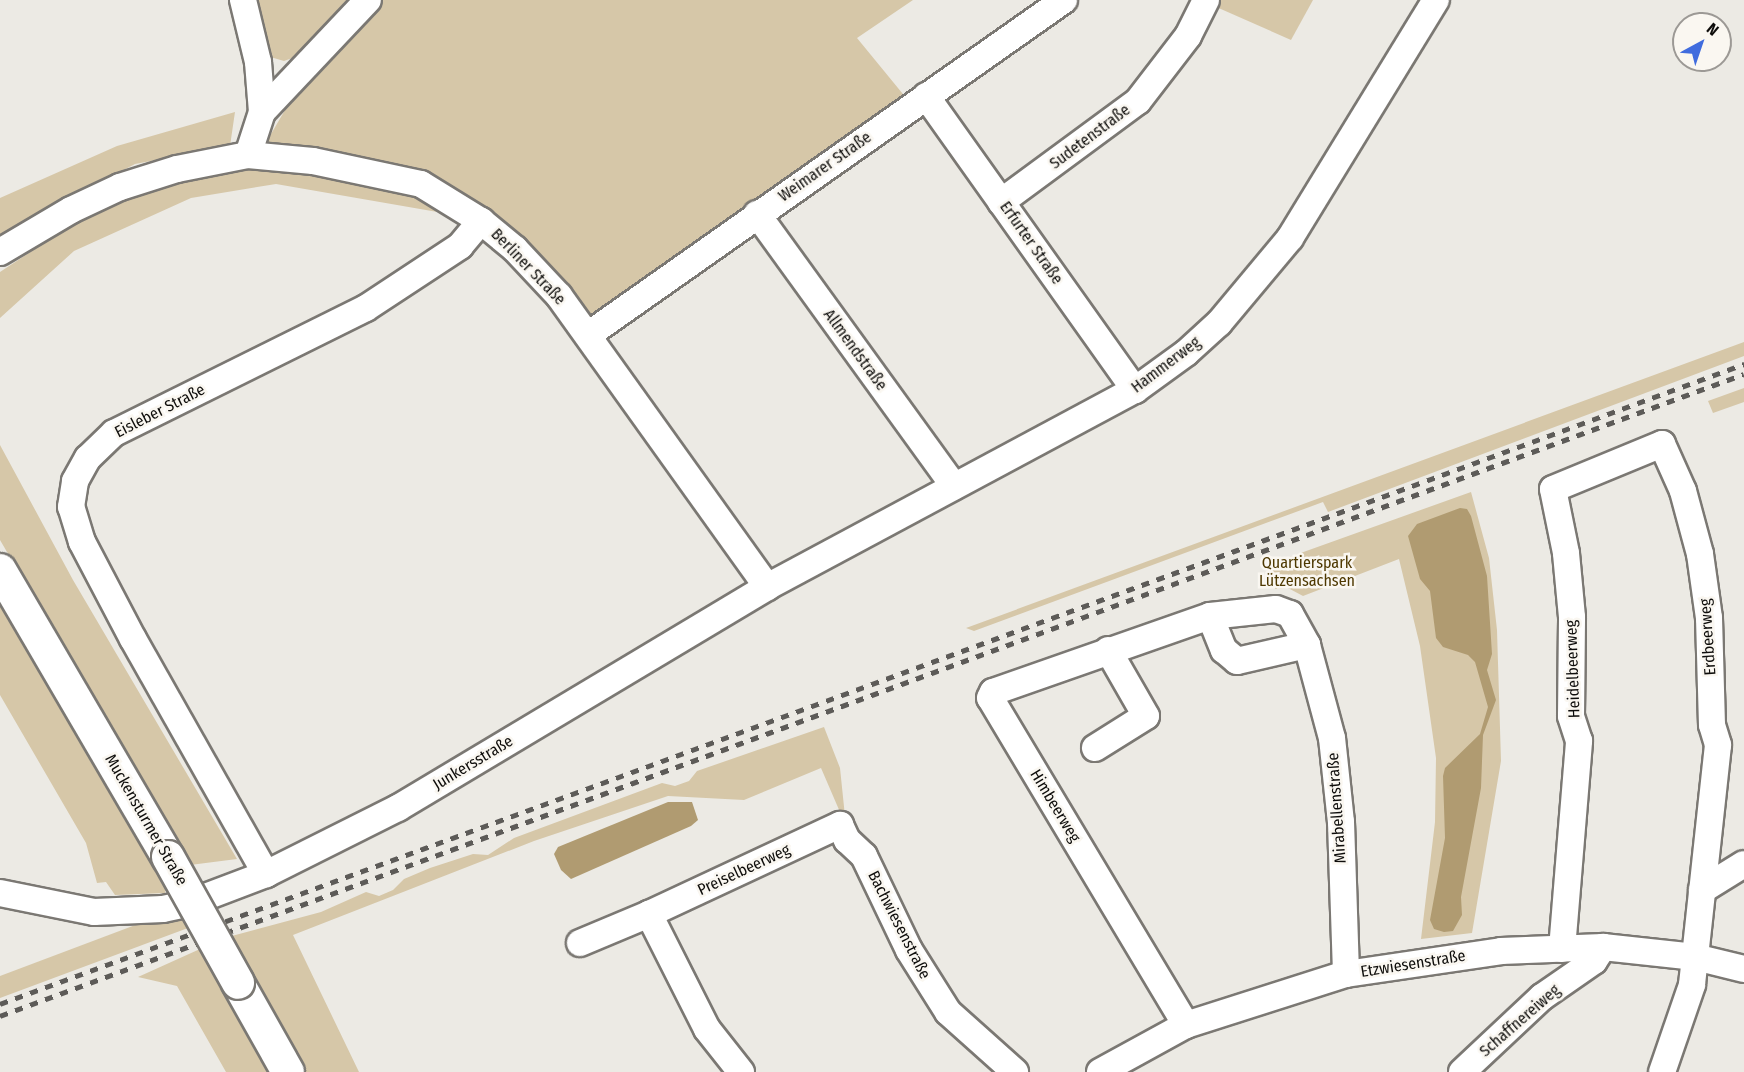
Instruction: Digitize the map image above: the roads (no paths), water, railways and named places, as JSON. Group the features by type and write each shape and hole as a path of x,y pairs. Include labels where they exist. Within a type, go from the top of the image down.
{"main road":[{"name":"Muckensturmer Straße","path":"0,570 168,857 288,1072"}],"street":[{"path":"243,0 258,62 262,112 248,155"},
{"path":"262,112 301,68 368,0"},
{"name":"Weimarer Straße","path":"588,334 1064,0"},
{"name":"Sudetenstraße","path":"1001,202 1138,101 1166,70 1206,0"},
{"name":"Hammerweg","path":"767,587 1135,390 1186,353 1219,323 1290,238 1436,0"},
{"path":"258,62 279,69 301,68"},
{"name":"Erfurter Straße","path":"926,96 1135,390"},
{"name":"Berliner Straße","path":"0,252 71,210 120,187 177,169 248,155 313,161 421,184 482,221 552,288 588,334 767,587"},
{"name":"Allmendstraße","path":"757,214 954,486"},
{"name":"Eisleber Straße","path":"267,874 82,542 71,507 75,481 88,458 114,433 366,308 460,246 482,221"},
{"name":"Erdbeerweg","path":"1611,464 1662,444 1683,491 1700,554 1709,618 1712,724 1718,745 1692,984 1662,1072"},
{"name":"Heidelbeerweg","path":"1562,949 1579,741 1571,716 1572,617 1566,552 1553,489 1611,464"},
{"name":"Junkersstraße","path":"0,893 94,912 163,909 187,904 267,874 396,809 767,587"},
{"name":"Mirabellenstraße","path":"1210,616 1282,609 1298,624 1306,645 1332,738 1339,796 1346,974"},
{"path":"1210,616 1224,650 1237,661 1306,645"},
{"name":"Himbeerweg","path":"1186,1025 990,698 993,692 1210,616"},
{"path":"1095,748 1146,716 1108,650"},
{"name":"Preiselbeerweg","path":"580,943 650,914 840,825"},
{"name":"Bachwiesenstraße","path":"840,825 847,840 864,856 909,950 948,1012 1008,1070"},
{"path":"1702,890 1744,864"},
{"path":"650,914 707,1029 741,1072"},
{"name":"Etzwiesenstraße","path":"1100,1072 1186,1025 1346,974 1461,956 1603,947 1695,957 1744,969"},
{"name":"Schaffnereiweg","path":"1462,1072 1542,997 1594,960 1603,947"}],"railway":[{"path":"0,1004 1744,364"},
{"path":"0,1016 1744,374"}],"park label":[{"name":"Quartierspark Lützensachsen","path":"1307,572"}]}
